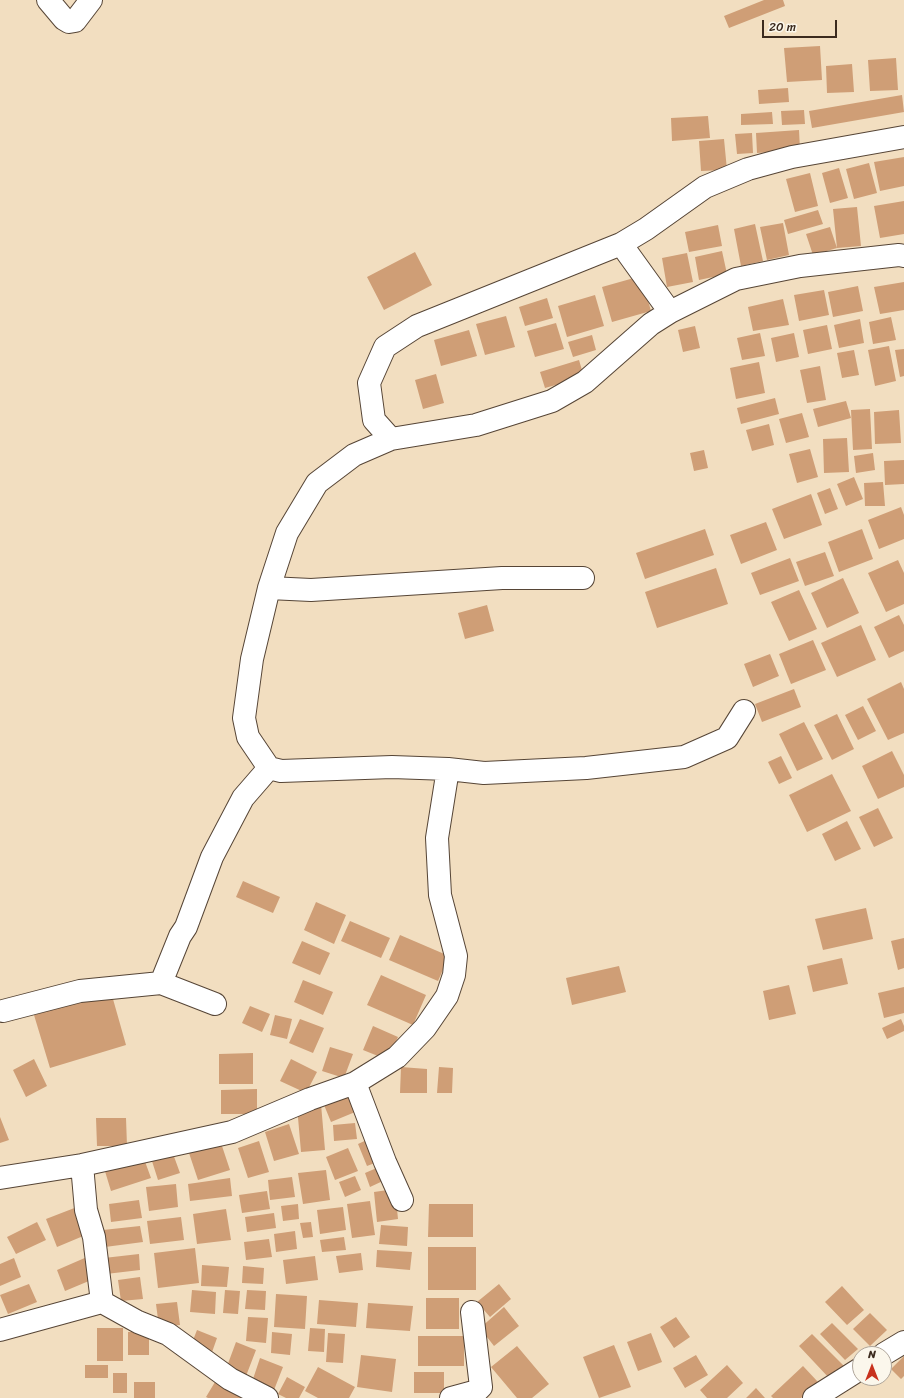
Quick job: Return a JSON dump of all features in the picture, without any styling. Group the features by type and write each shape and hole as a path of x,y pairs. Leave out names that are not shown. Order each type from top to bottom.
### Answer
{"street":[{"path":"48,0 64,19 69,22 75,21 91,0"},
{"path":"391,439 374,420 369,383 385,347 417,326 621,244 646,229 705,187 748,169 792,157 904,137"},
{"path":"621,244 670,312"},
{"path":"744,710 727,738 684,757 586,768 484,773 448,769 392,767 281,771 269,768 248,737 244,718 252,659 269,588 287,533 317,483 354,455 391,439 476,425 552,401 586,382 651,324 670,312 736,279 800,266 899,255 904,256"},
{"path":"269,588 311,590 502,578 583,578"},
{"path":"161,983 180,936 186,928 212,857 242,798 269,768"},
{"path":"0,1178 82,1165 232,1132 310,1099 355,1083 397,1057 425,1028 447,996 454,975 456,956 440,895 437,838 448,769"},
{"path":"3,1011 80,991 161,983 215,1004"},
{"path":"355,1083 385,1162 402,1200"},
{"path":"82,1165 86,1210 94,1237 102,1302"},
{"path":"0,1330 102,1302 138,1322 168,1334 230,1379 267,1398"},
{"path":"451,1398 473,1392 478,1390 481,1386 472,1312"},
{"path":"892,1349 904,1342"},
{"path":"814,1398 852,1374"}],"building":[{"path":"764,0 783,0 785,6 729,28 724,16"},
{"path":"820,46 822,80 787,82 784,48"},
{"path":"896,58 898,90 870,91 868,60"},
{"path":"852,64 854,92 827,93 826,66"},
{"path":"788,88 789,102 759,104 758,90"},
{"path":"902,95 904,112 812,128 809,111"},
{"path":"804,110 805,124 782,125 781,111"},
{"path":"772,112 773,124 741,125 741,114"},
{"path":"708,116 710,138 672,141 671,118"},
{"path":"799,130 800,150 757,153 756,133"},
{"path":"752,133 753,153 737,154 735,134"},
{"path":"724,139 727,170 701,171 699,141"},
{"path":"904,157 904,186 880,191 874,162"},
{"path":"869,163 877,193 854,199 846,169"},
{"path":"839,168 848,198 830,203 822,173"},
{"path":"810,173 818,206 795,212 786,179"},
{"path":"904,201 904,234 880,238 874,206"},
{"path":"857,207 861,246 837,248 833,209"},
{"path":"818,210 823,224 788,234 784,220"},
{"path":"783,223 789,255 767,260 760,227"},
{"path":"755,224 763,261 741,266 734,229"},
{"path":"718,225 722,246 689,252 685,232"},
{"path":"830,227 837,248 813,255 806,234"},
{"path":"722,251 727,274 699,280 695,257"},
{"path":"415,252 432,285 384,310 367,277"},
{"path":"687,253 693,282 667,287 662,258"},
{"path":"641,276 651,311 612,322 602,287"},
{"path":"904,282 904,310 880,314 874,287"},
{"path":"858,286 863,311 833,317 828,292"},
{"path":"824,290 829,315 799,321 794,295"},
{"path":"595,295 604,326 567,337 558,306"},
{"path":"547,298 553,318 525,326 519,307"},
{"path":"783,299 789,325 753,331 748,307"},
{"path":"506,316 515,347 485,355 476,324"},
{"path":"891,317 896,340 873,344 869,322"},
{"path":"860,319 864,343 839,348 834,325"},
{"path":"556,323 564,349 535,357 527,331"},
{"path":"827,325 832,349 808,354 803,330"},
{"path":"695,326 700,348 683,352 678,330"},
{"path":"469,330 477,356 441,366 434,340"},
{"path":"760,333 765,356 742,360 737,338"},
{"path":"794,333 799,357 776,362 771,338"},
{"path":"592,335 596,350 573,357 568,342"},
{"path":"889,346 896,381 875,386 868,350"},
{"path":"904,349 904,376 900,377 895,350"},
{"path":"854,350 859,375 842,378 837,353"},
{"path":"579,360 584,377 545,388 540,372"},
{"path":"759,362 765,393 736,399 730,368"},
{"path":"820,366 826,400 807,403 800,370"},
{"path":"436,374 444,403 423,409 415,380"},
{"path":"775,398 779,414 741,424 737,408"},
{"path":"846,401 851,418 818,427 813,409"},
{"path":"870,409 872,449 853,450 851,410"},
{"path":"899,410 901,443 875,444 874,412"},
{"path":"802,413 809,437 786,443 779,419"},
{"path":"769,424 774,445 752,451 746,430"},
{"path":"847,438 849,472 824,473 823,439"},
{"path":"810,449 818,477 797,483 789,454"},
{"path":"704,450 708,468 694,471 690,453"},
{"path":"873,453 875,470 856,473 854,456"},
{"path":"904,460 904,484 885,485 884,461"},
{"path":"854,477 863,499 846,506 837,484"},
{"path":"883,482 885,506 865,506 864,483"},
{"path":"830,488 838,509 825,514 817,493"},
{"path":"811,494 822,525 784,539 772,509"},
{"path":"901,507 904,515 904,539 879,549 868,520"},
{"path":"766,522 777,550 741,564 730,535"},
{"path":"705,529 714,555 645,579 636,553"},
{"path":"862,529 873,559 839,572 828,542"},
{"path":"825,552 834,576 805,586 796,562"},
{"path":"790,558 799,581 760,595 751,573"},
{"path":"898,560 904,573 904,604 886,612 868,573"},
{"path":"716,568 728,604 657,628 645,592"},
{"path":"843,578 859,613 827,628 811,593"},
{"path":"799,590 817,629 789,641 771,602"},
{"path":"487,605 494,631 465,639 458,613"},
{"path":"899,615 904,625 904,651 889,658 874,627"},
{"path":"861,625 876,660 837,677 821,643"},
{"path":"813,640 826,670 791,684 779,654"},
{"path":"770,654 779,676 753,687 744,664"},
{"path":"901,682 904,689 904,733 888,740 867,699"},
{"path":"794,689 801,707 762,722 755,704"},
{"path":"863,706 876,731 858,740 845,715"},
{"path":"837,714 854,749 832,760 814,725"},
{"path":"804,722 823,759 797,771 779,734"},
{"path":"892,751 904,775 904,787 878,799 862,766"},
{"path":"781,756 792,778 779,784 768,762"},
{"path":"832,774 851,811 807,832 789,795"},
{"path":"878,808 893,838 874,847 859,817"},
{"path":"847,821 861,849 835,861 822,834"},
{"path":"243,881 280,897 273,913 236,897"},
{"path":"316,902 346,915 334,944 304,930"},
{"path":"866,908 873,939 823,950 815,919"},
{"path":"350,921 390,938 381,958 341,941"},
{"path":"400,935 449,956 438,981 389,960"},
{"path":"904,938 904,968 898,970 891,941"},
{"path":"302,941 330,953 320,975 292,963"},
{"path":"842,958 848,984 813,992 807,966"},
{"path":"619,966 626,992 572,1005 566,978"},
{"path":"381,975 426,995 413,1025 367,1005"},
{"path":"303,980 333,992 323,1015 294,1002"},
{"path":"789,985 796,1014 769,1020 763,991"},
{"path":"904,987 904,1013 884,1018 878,993"},
{"path":"111,992 126,1045 50,1068 34,1015"},
{"path":"250,1006 270,1014 262,1032 242,1023"},
{"path":"275,1015 292,1019 287,1039 270,1035"},
{"path":"300,1019 324,1028 313,1053 289,1043"},
{"path":"901,1019 904,1026 904,1031 887,1039 882,1028"},
{"path":"373,1026 398,1037 388,1060 363,1050"},
{"path":"330,1047 353,1054 344,1078 322,1071"},
{"path":"253,1053 253,1084 219,1084 219,1054"},
{"path":"34,1059 47,1086 26,1097 13,1070"},
{"path":"291,1059 317,1072 306,1093 280,1081"},
{"path":"401,1067 427,1069 427,1093 400,1093"},
{"path":"439,1067 453,1068 452,1093 437,1093"},
{"path":"351,1088 360,1110 331,1122 322,1100"},
{"path":"257,1089 257,1114 221,1114 221,1090"},
{"path":"321,1104 325,1150 301,1152 297,1106"},
{"path":"0,1117 9,1140 0,1143"},
{"path":"96,1118 126,1118 127,1146 97,1146"},
{"path":"355,1123 357,1139 334,1141 333,1125"},
{"path":"289,1124 299,1154 274,1161 265,1132"},
{"path":"371,1138 380,1161 367,1166 358,1144"},
{"path":"259,1141 269,1172 248,1178 238,1148"},
{"path":"221,1143 230,1170 198,1180 189,1153"},
{"path":"348,1148 358,1171 335,1180 326,1157"},
{"path":"172,1151 180,1173 158,1180 151,1158"},
{"path":"143,1156 151,1178 111,1191 104,1168"},
{"path":"379,1167 385,1180 370,1187 365,1173"},
{"path":"326,1170 330,1200 303,1204 298,1173"},
{"path":"355,1176 361,1190 345,1197 339,1182"},
{"path":"292,1177 295,1197 270,1200 268,1180"},
{"path":"230,1178 232,1196 190,1201 188,1184"},
{"path":"176,1184 178,1207 149,1211 146,1187"},
{"path":"395,1189 398,1219 377,1222 374,1192"},
{"path":"267,1191 270,1209 242,1213 239,1195"},
{"path":"139,1200 142,1218 111,1222 109,1204"},
{"path":"370,1201 375,1235 352,1238 347,1204"},
{"path":"298,1204 299,1219 283,1221 281,1206"},
{"path":"429,1204 473,1204 473,1237 428,1237"},
{"path":"77,1207 88,1234 57,1247 46,1219"},
{"path":"343,1207 346,1230 320,1234 317,1210"},
{"path":"226,1209 231,1240 197,1244 193,1214"},
{"path":"274,1213 276,1228 247,1232 245,1217"},
{"path":"181,1217 184,1240 150,1244 147,1221"},
{"path":"37,1222 46,1240 16,1254 7,1237"},
{"path":"311,1222 313,1237 303,1238 300,1223"},
{"path":"381,1225 408,1227 407,1246 379,1244"},
{"path":"140,1226 143,1242 105,1247 103,1230"},
{"path":"295,1231 297,1249 276,1252 274,1234"},
{"path":"344,1237 346,1250 322,1252 320,1240"},
{"path":"269,1239 272,1257 246,1260 244,1242"},
{"path":"428,1247 476,1247 476,1290 428,1290"},
{"path":"195,1248 199,1283 158,1288 154,1253"},
{"path":"377,1250 412,1252 410,1270 376,1267"},
{"path":"361,1253 363,1270 339,1273 336,1256"},
{"path":"139,1254 140,1270 106,1274 104,1258"},
{"path":"315,1256 318,1280 286,1284 283,1260"},
{"path":"87,1257 96,1278 65,1291 57,1270"},
{"path":"14,1258 21,1277 0,1286 0,1264"},
{"path":"202,1265 229,1267 227,1287 201,1286"},
{"path":"243,1266 264,1268 263,1284 242,1283"},
{"path":"140,1277 143,1299 121,1301 118,1280"},
{"path":"29,1284 37,1302 8,1314 0,1295"},
{"path":"499,1284 511,1299 490,1317 477,1302"},
{"path":"842,1286 864,1310 847,1325 825,1302"},
{"path":"192,1290 216,1292 215,1314 190,1312"},
{"path":"225,1290 240,1291 238,1314 223,1313"},
{"path":"247,1290 266,1291 265,1310 245,1309"},
{"path":"276,1294 307,1296 305,1329 274,1327"},
{"path":"426,1298 459,1298 459,1329 426,1329"},
{"path":"319,1300 358,1303 356,1327 317,1324"},
{"path":"177,1302 180,1325 159,1327 156,1304"},
{"path":"368,1303 413,1306 410,1331 366,1328"},
{"path":"504,1307 519,1326 494,1346 480,1328"},
{"path":"870,1313 887,1330 870,1346 853,1329"},
{"path":"248,1317 268,1318 266,1343 246,1341"},
{"path":"676,1317 690,1337 674,1348 660,1327"},
{"path":"832,1323 855,1346 852,1346 852,1354 845,1360 820,1334"},
{"path":"97,1328 123,1328 123,1361 97,1361"},
{"path":"310,1328 325,1329 324,1352 308,1351"},
{"path":"197,1330 217,1338 211,1355 190,1348"},
{"path":"128,1332 149,1332 149,1355 128,1355"},
{"path":"272,1332 292,1334 290,1355 271,1353"},
{"path":"328,1333 345,1334 343,1363 326,1362"},
{"path":"651,1333 662,1362 638,1371 627,1342"},
{"path":"812,1334 844,1366 830,1379 799,1346"},
{"path":"418,1336 464,1336 464,1366 418,1366"},
{"path":"236,1342 256,1350 246,1376 226,1369"},
{"path":"614,1345 631,1387 599,1398 583,1357"},
{"path":"517,1346 549,1384 532,1398 517,1398 491,1367"},
{"path":"361,1355 396,1359 392,1392 357,1387"},
{"path":"696,1355 708,1375 685,1388 673,1368"},
{"path":"904,1356 904,1376 901,1379 892,1370 892,1368"},
{"path":"260,1358 283,1367 274,1390 252,1382"},
{"path":"85,1365 108,1365 108,1378 85,1378"},
{"path":"727,1365 743,1383 727,1398 707,1398 700,1390"},
{"path":"803,1366 818,1382 801,1398 773,1398 771,1396"},
{"path":"318,1367 355,1387 349,1398 318,1398 305,1391"},
{"path":"414,1372 444,1372 444,1393 414,1393"},
{"path":"113,1373 127,1373 127,1393 113,1393"},
{"path":"218,1377 245,1392 241,1398 206,1397"},
{"path":"287,1377 305,1387 299,1398 286,1398 278,1394"},
{"path":"134,1382 155,1382 155,1398 134,1398"},
{"path":"756,1388 765,1398 746,1398"}]}
